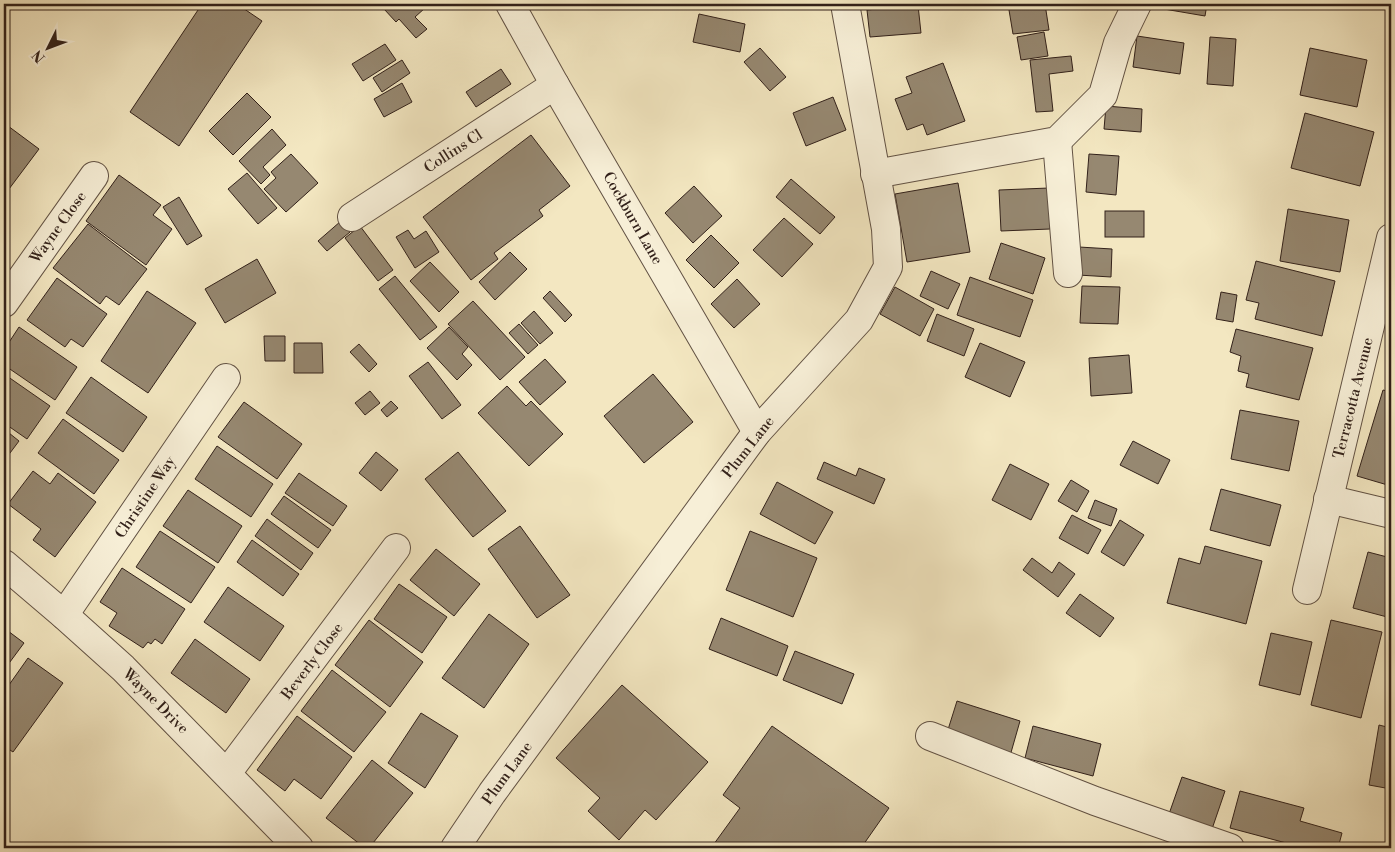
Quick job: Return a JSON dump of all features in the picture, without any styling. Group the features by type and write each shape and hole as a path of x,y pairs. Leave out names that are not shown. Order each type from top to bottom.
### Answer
{"street":[{"name":"Cockburn Lane","path":"510,4 555,85 757,432"},
{"name":"Plum Lane","path":"455,848 492,793 757,432 859,320 888,267 886,228 845,4"},
{"path":"875,174 1057,141 1103,95 1118,43 1137,4"},
{"name":"Collins Cl","path":"352,217 555,85"},
{"path":"1057,141 1068,273"},
{"name":"Wayne Close","path":"4,303 94,176"},
{"name":"Terracotta Avenue","path":"1307,590 1391,238"},
{"name":"Christine Way","path":"64,615 226,378"},
{"path":"1328,499 1391,514"},
{"name":"Beverly Close","path":"227,773 396,548"},
{"name":"Wayne Drive","path":"4,564 123,668 299,848"},
{"path":"930,736 1095,801 1230,848"}],"building":[{"path":"202,4 237,4 262,21 179,146 130,112"},
{"path":"389,4 421,4 425,8 415,17 427,29 416,38 399,19 396,22 384,9"},
{"path":"1008,4 1045,4 1049,30 1013,34"},
{"path":"1165,4 1207,4 1205,16 1164,9"},
{"path":"918,5 921,33 870,37 867,10"},
{"path":"699,14 745,24 740,52 693,42"},
{"path":"1044,32 1048,56 1021,60 1017,37"},
{"path":"1137,36 1184,43 1180,74 1133,67"},
{"path":"1210,37 1236,39 1233,86 1207,84"},
{"path":"385,44 396,60 363,81 352,64"},
{"path":"760,48 786,77 770,91 744,62"},
{"path":"1310,48 1367,60 1357,107 1300,95"},
{"path":"1071,56 1073,71 1049,74 1053,111 1036,112 1030,60"},
{"path":"402,60 410,73 382,92 373,78"},
{"path":"943,63 965,121 927,135 923,124 907,130 895,99 912,93 906,77"},
{"path":"501,69 511,84 476,107 466,92"},
{"path":"402,83 412,102 384,117 374,99"},
{"path":"247,93 271,117 233,155 209,131"},
{"path":"833,97 846,130 806,146 793,113"},
{"path":"1106,106 1142,109 1141,132 1104,129"},
{"path":"1305,113 1374,132 1360,186 1291,168"},
{"path":"4,123 39,149 6,193 4,191"},
{"path":"272,129 286,145 263,167 270,175 261,184 239,161"},
{"path":"531,135 570,186 539,210 543,216 494,253 498,259 471,280 423,217"},
{"path":"291,154 318,183 286,212 264,189 276,178 271,172"},
{"path":"1089,154 1119,156 1116,195 1086,192"},
{"path":"247,173 277,208 258,224 228,189"},
{"path":"119,175 161,205 153,215 172,229 146,265 86,221"},
{"path":"791,179 835,217 820,234 776,197"},
{"path":"958,183 970,252 907,262 895,194"},
{"path":"694,186 722,216 693,243 665,213"},
{"path":"1049,188 1050,229 1001,231 999,190"},
{"path":"179,197 202,236 187,245 163,207"},
{"path":"1288,209 1349,220 1340,272 1280,261"},
{"path":"1105,211 1144,211 1144,237 1105,237"},
{"path":"784,218 813,244 782,277 753,250"},
{"path":"341,221 350,232 327,251 318,241"},
{"path":"88,224 147,269 119,305 106,296 100,304 53,268"},
{"path":"360,226 393,270 378,281 345,238"},
{"path":"408,230 414,239 426,231 439,252 415,268 396,237"},
{"path":"711,235 739,263 714,288 686,260"},
{"path":"1001,243 1045,258 1033,294 989,279"},
{"path":"1079,247 1112,249 1111,277 1078,275"},
{"path":"510,252 527,269 495,300 479,282"},
{"path":"257,259 276,293 225,323 205,289"},
{"path":"1256,261 1335,281 1322,336 1255,319 1259,303 1246,300"},
{"path":"430,262 459,292 439,312 410,281"},
{"path":"931,271 960,284 948,309 920,296"},
{"path":"395,276 437,327 420,340 379,289"},
{"path":"970,277 1033,300 1020,337 957,315"},
{"path":"57,278 107,314 83,347 71,339 65,347 27,320"},
{"path":"737,279 760,304 734,328 711,304"},
{"path":"1082,286 1120,287 1118,324 1080,323"},
{"path":"895,287 934,309 920,336 880,314"},
{"path":"147,291 196,323 148,393 101,361"},
{"path":"550,291 572,315 565,322 543,298"},
{"path":"1221,292 1237,295 1233,322 1216,319"},
{"path":"473,301 525,357 500,380 448,324"},
{"path":"534,311 553,333 540,344 521,323"},
{"path":"937,314 974,329 964,356 927,341"},
{"path":"519,324 538,345 528,354 509,333"},
{"path":"19,327 77,367 55,400 4,365 4,350"},
{"path":"449,327 468,347 462,354 472,365 457,380 427,348"},
{"path":"1236,329 1313,348 1299,400 1246,387 1249,374 1238,371 1241,356 1230,352"},
{"path":"264,336 285,336 285,361 265,361"},
{"path":"294,343 322,343 323,373 294,373"},
{"path":"980,343 1025,362 1010,397 965,377"},
{"path":"359,344 377,364 369,372 350,352"},
{"path":"1129,355 1132,393 1091,396 1089,358"},
{"path":"545,359 566,382 540,405 519,382"},
{"path":"428,362 461,405 442,419 409,376"},
{"path":"4,374 50,406 27,439 4,423"},
{"path":"653,374 693,422 644,463 604,416"},
{"path":"91,377 147,417 123,452 66,413"},
{"path":"507,386 526,406 531,401 563,434 529,466 478,413"},
{"path":"1383,390 1391,392 1391,486 1357,476"},
{"path":"370,391 380,403 365,415 355,403"},
{"path":"391,401 398,408 387,417 381,410"},
{"path":"244,402 302,444 277,479 218,437"},
{"path":"1240,410 1299,421 1289,471 1231,459"},
{"path":"63,419 119,460 94,494 38,453"},
{"path":"4,429 19,441 4,461"},
{"path":"1133,441 1170,460 1158,484 1120,465"},
{"path":"217,446 273,484 251,517 195,479"},
{"path":"376,452 398,470 381,491 359,473"},
{"path":"458,452 506,511 473,537 425,479"},
{"path":"824,462 856,476 859,468 885,479 874,504 817,479"},
{"path":"1010,464 1049,484 1031,520 992,500"},
{"path":"33,471 50,484 58,473 96,502 55,557 33,540 41,529 8,504"},
{"path":"299,473 347,506 333,526 285,493"},
{"path":"1071,480 1089,491 1077,512 1058,501"},
{"path":"777,482 833,512 815,544 760,514"},
{"path":"1221,489 1281,505 1270,546 1210,530"},
{"path":"188,490 242,526 218,563 163,526"},
{"path":"284,496 331,530 318,548 271,514"},
{"path":"1095,500 1117,509 1111,526 1088,518"},
{"path":"1072,515 1101,530 1088,554 1059,538"},
{"path":"267,519 313,553 301,570 255,536"},
{"path":"1120,520 1144,535 1124,566 1101,552"},
{"path":"520,526 570,595 537,618 488,549"},
{"path":"160,531 215,567 191,603 136,567"},
{"path":"750,531 817,558 793,617 726,590"},
{"path":"252,540 299,574 283,596 237,562"},
{"path":"1205,546 1262,561 1246,624 1167,603 1179,558 1200,564"},
{"path":"436,549 480,584 454,616 410,580"},
{"path":"1368,552 1391,558 1391,618 1353,608"},
{"path":"1032,558 1052,573 1059,562 1075,574 1058,597 1023,570"},
{"path":"122,568 185,609 162,644 155,639 151,644 148,642 143,648 109,626 117,613 100,602"},
{"path":"399,584 447,617 422,653 374,619"},
{"path":"228,587 284,626 260,661 204,622"},
{"path":"1080,594 1114,618 1100,637 1066,613"},
{"path":"489,614 529,644 484,708 442,678"},
{"path":"721,618 788,646 777,676 709,649"},
{"path":"369,620 423,662 390,707 335,665"},
{"path":"1331,620 1382,632 1361,718 1311,705"},
{"path":"4,628 24,643 4,670"},
{"path":"1271,633 1312,642 1300,695 1259,685"},
{"path":"195,639 250,679 226,713 171,673"},
{"path":"795,651 854,674 842,704 783,680"},
{"path":"28,658 63,683 13,752 4,746 4,692"},
{"path":"332,670 386,712 354,752 301,711"},
{"path":"622,685 708,762 656,820 645,810 619,840 588,811 600,798 556,758"},
{"path":"957,701 1020,721 1010,756 946,736"},
{"path":"421,713 458,736 425,788 388,763"},
{"path":"297,716 352,757 321,799 294,779 285,791 257,770"},
{"path":"1379,725 1391,728 1391,789 1369,785"},
{"path":"772,726 889,808 861,848 711,848 740,808 723,795"},
{"path":"1033,726 1101,744 1093,776 1025,758"},
{"path":"372,760 413,793 369,848 365,848 326,818"},
{"path":"1182,777 1225,791 1212,829 1169,814"},
{"path":"1240,791 1304,808 1300,821 1342,833 1338,848 1305,848 1230,828"}]}
